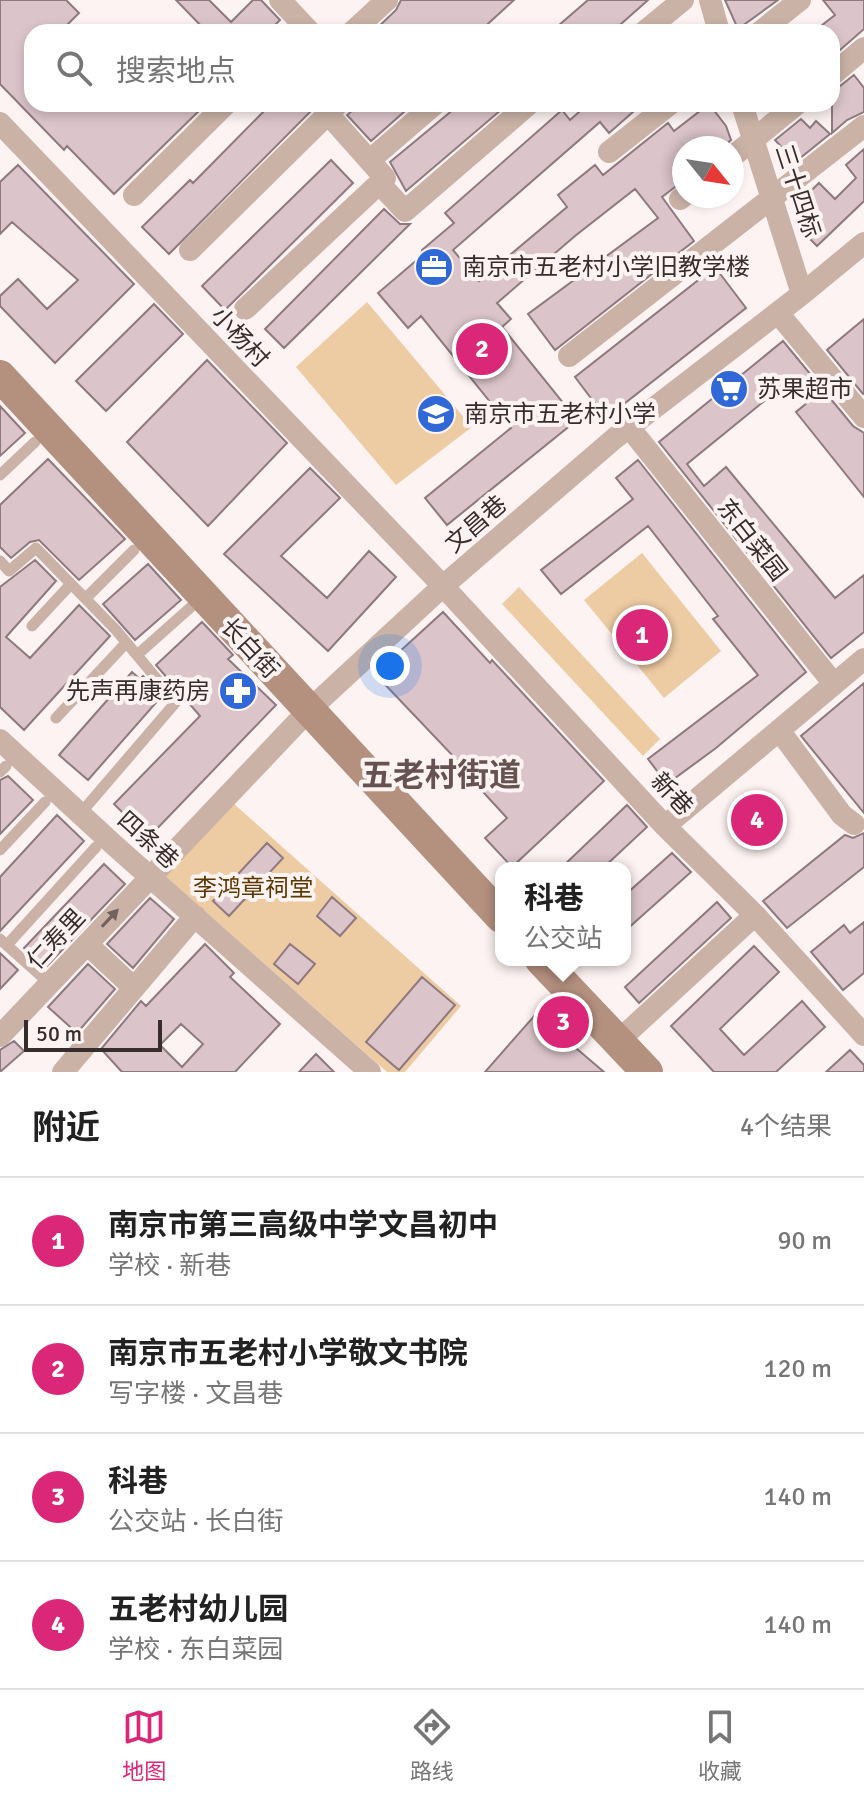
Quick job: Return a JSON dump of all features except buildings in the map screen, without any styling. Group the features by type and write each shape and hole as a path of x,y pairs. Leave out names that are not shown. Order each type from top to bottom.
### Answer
{"street":[{"path":"280,0 300,24"},
{"path":"361,24 387,0"},
{"path":"654,24 683,0"},
{"path":"710,0 717,24"},
{"path":"770,24 800,0"},
{"path":"840,68 864,48"},
{"path":"134,195 218,112"},
{"path":"190,250 330,112"},
{"path":"245,309 385,178 335,112"},
{"path":"370,160 426,112"},
{"path":"379,183 405,211 520,112"},
{"path":"609,152 660,112"},
{"name":"三十四标","path":"745,112 802,294"},
{"path":"744,148 787,112"},
{"name":"小杨村","path":"0,123 443,586"},
{"path":"569,356 864,126"},
{"name":"文昌巷","path":"149,876 308,711 443,586 629,427 861,252"},
{"path":"778,313 864,417"},
{"name":"长白街","path":"0,376 495,911"},
{"name":"东白菜园","path":"629,427 834,684"},
{"name":"新巷","path":"443,586 665,826 755,915 864,1035"},
{"path":"665,826 864,659"},
{"path":"779,730 842,815 854,824"},
{"name":"四条巷","path":"0,740 370,1072"},
{"name":"仁寿里","path":"0,1036 149,876"},
{"path":"617,1042 755,915"},
{"path":"63,1072 195,916"},
{"path":"87,944 134,988"},
{"path":"547,966 647,1072"}],"lane":[{"path":"0,475 35,442"},
{"path":"0,561 9,571 36,548 86,598 176,702 80,814"},
{"path":"86,598 134,550"},
{"path":"32,626 71,584"},
{"path":"137,655 191,607"},
{"path":"56,718 126,643"},
{"path":"0,850 45,802"},
{"path":"50,984 3,942 96,847"}],"green space":[{"path":"367,302 472,427 396,485 296,367"},
{"path":"642,553 721,651 664,698 584,600"},
{"path":"519,587 660,739 643,756 502,604"},
{"name":"李鸿章祠堂","path":"233,803 461,1006 405,1072 387,1072 164,875"}],"place":[{"name":"南京市五老村小学旧教学楼","path":"434,267"},
{"name":"南京市五老村小学敬文书院","path":"482,349"},
{"name":"苏果超市","path":"729,389"},
{"name":"南京市五老村小学","path":"436,414"},
{"name":"南京市第三高级中学文昌初中","path":"642,635"},
{"name":"先声再康药房","path":"238,691"},
{"name":"五老村幼儿园","path":"757,820"},
{"name":"科巷","path":"563,1022"}],"district":[{"name":"五老村街道","path":"441,775"}]}
